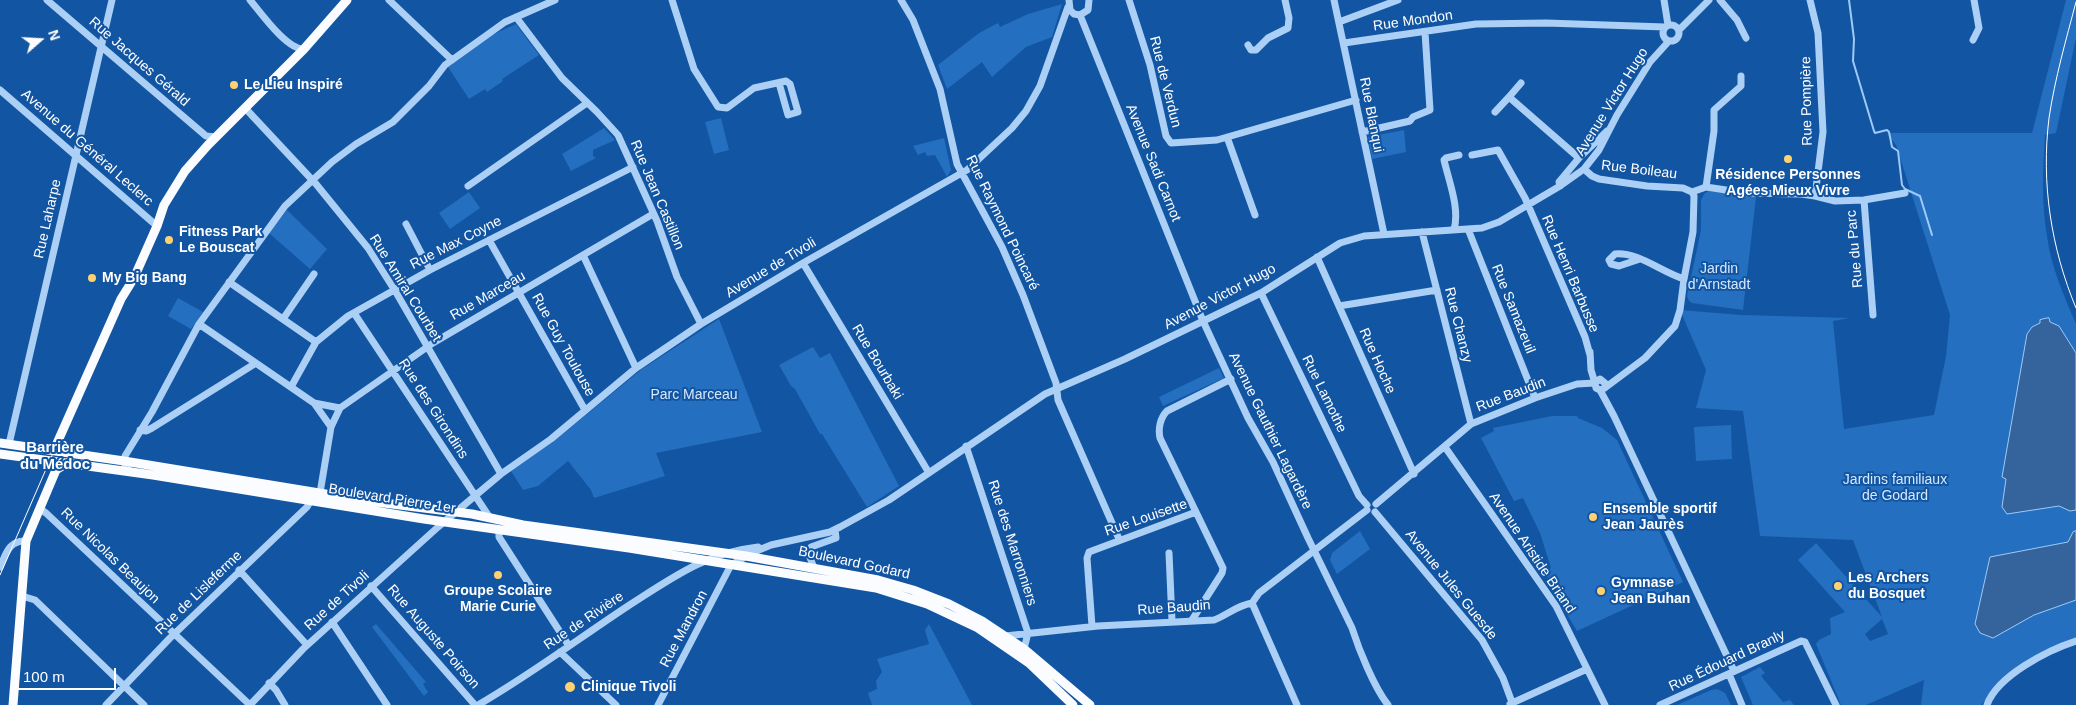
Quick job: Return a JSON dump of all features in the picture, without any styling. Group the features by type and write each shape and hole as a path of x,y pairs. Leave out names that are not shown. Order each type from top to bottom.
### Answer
{"main road":[{"path":"54,450 121,299 131,284 172,189 191,164 216,137 304,49 347,0"},
{"path":"4,444 54,450"},
{"path":"0,449 35,453 54,450"},
{"name":"Boulevard Pierre 1er","path":"54,450 368,501 456,512 552,529 727,553"},
{"name":"Boulevard Pierre 1er","path":"0,454 131,472 731,565"},
{"path":"13,705 26,541 56,470 75,460 108,459"},
{"path":"49,461 56,470"},
{"name":"Boulevard Godard","path":"727,553 878,580 913,590 968,614 1005,636 1024,649 1090,705"},
{"name":"Boulevard Godard","path":"731,565 876,588 946,611 978,628 1019,655 1073,705"}],"street":[{"name":"Rue Jacques Gérald","path":"47,0 206,136 216,137"},
{"name":"Rue Laharpe","path":"4,444 76,155 112,0"},
{"path":"250,0 287,41 296,48 304,49"},
{"path":"389,0 452,60"},
{"path":"131,472 124,461 125,456 199,324 285,206 311,180 356,144 393,122 429,86 445,65 487,34 516,17 556,0"},
{"path":"672,0 694,69 718,107 727,108 754,88 779,83"},
{"name":"Rue Raymond Poincaré","path":"901,0 913,20 940,89 957,164 999,241 1016,277 1056,383 1058,400 1119,539"},
{"path":"1062,23 1088,10 1090,0"},
{"name":"Rue de Verdun","path":"1129,0 1150,65 1168,140 1176,143 1217,140 1356,100"},
{"path":"1248,45 1251,50 1256,50 1268,38 1288,28 1285,0"},
{"name":"Rue Blanqui","path":"1334,0 1384,234"},
{"path":"1339,22 1398,0"},
{"path":"1664,0 1666,26 1663,35 1668,41 1676,40 1679,30 1708,0"},
{"path":"1720,0 1737,20 1746,38"},
{"name":"Rue Pompière","path":"1810,0 1818,34 1823,132 1815,196"},
{"path":"1973,40 1979,28 1974,0"},
{"name":"Avenue de Tivoli","path":"456,512 502,474 551,439 636,368 701,324 803,263 962,174 1008,133 1026,111 1040,86 1069,4"},
{"name":"Avenue Sadi Carnot","path":"1069,4 1077,14 1203,321"},
{"name":"Rue Jean Castillon","path":"516,17 562,78 618,135 653,214 677,277 701,324"},
{"name":"Rue Mondon","path":"1344,43 1476,24 1526,23 1666,26"},
{"path":"1666,26 1673,24 1679,30"},
{"path":"1362,132 1410,121 1413,117 1430,110 1425,32"},
{"name":"Avenue Victor Hugo","path":"704,560 727,553 836,530 889,500 1045,394 1125,359 1260,293 1340,243 1354,238 1384,234 1468,229 1494,224 1560,186 1584,169 1599,150 1650,62 1668,41"},
{"path":"1706,187 1714,132 1714,110 1741,86 1741,76"},
{"path":"1495,112 1521,83"},
{"name":"Avenue du Général Leclerc","path":"0,90 157,226"},
{"path":"1509,97 1579,158"},
{"path":"468,186 587,103"},
{"name":"Rue Amiral Courbet","path":"246,109 311,180 368,248 502,474"},
{"path":"1560,186 1559,182 1579,158 1599,137 1610,130"},
{"path":"1227,137 1255,215"},
{"name":"Rue Henri Barbusse","path":"1472,155 1498,150 1527,205 1590,352 1601,385"},
{"path":"1454,230 1456,223 1452,189 1444,160 1459,155"},
{"name":"Rue Max Coyne","path":"291,387 316,342 331,328 354,313 430,270 633,167"},
{"name":"Rue Boileau","path":"1584,169 1599,179 1647,186 1683,188 1692,192"},
{"path":"1742,705 1731,673 1601,385 1620,377 1645,358 1675,326 1680,310 1693,232 1694,196 1692,192 1706,187 1746,193 1815,196"},
{"path":"1864,200 1905,193"},
{"name":"Rue du Parc","path":"1815,196 1835,201 1864,200 1873,315"},
{"name":"Rue Marceau","path":"340,408 428,347 653,214"},
{"path":"406,224 430,270"},
{"name":"Rue Samazeuil","path":"1468,229 1535,398"},
{"name":"Rue Chanzy","path":"1422,232 1471,424"},
{"name":"Rue Guy Toulouse","path":"489,240 585,410"},
{"path":"583,255 636,368"},
{"name":"Rue Hoche","path":"1316,257 1414,474"},
{"path":"1640,259 1670,275 1684,279"},
{"name":"Rue Bourbaki","path":"803,263 929,473"},
{"path":"283,319 314,274"},
{"path":"229,282 316,342"},
{"path":"1339,306 1437,290"},
{"name":"Rue Lamothe","path":"1260,293 1359,496 1367,508"},
{"name":"Rue des Girondins","path":"354,313 490,518"},
{"name":"Avenue Gauthier Lagardère","path":"1203,321 1352,628 1373,678 1388,705"},
{"path":"199,324 314,403 331,427"},
{"name":"Rue Henri Barbusse","path":"1590,352 1591,370 1601,385"},
{"path":"140,430 146,431 152,428 256,363"},
{"path":"1577,384 1591,370"},
{"path":"1196,512 1160,438 1159,429 1163,415 1167,412 1231,379"},
{"name":"Rue Baudin","path":"1376,504 1414,474 1471,424 1535,398 1577,384 1601,385"},
{"name":"Rue Baudin","path":"1565,388 1601,385"},
{"path":"314,403 340,408 331,427 320,493"},
{"name":"Rue des Marronniers","path":"966,446 1028,633"},
{"name":"Avenue Aristide Briand","path":"1445,447 1556,606 1605,705"},
{"name":"Rue de Lisleferme","path":"106,705 173,634 307,507 311,500"},
{"path":"1371,502 1376,504 1378,508 1375,512 1370,512 1367,508 1371,502"},
{"name":"Rue Baudin","path":"1005,636 1092,626 1172,620 1214,620 1225,616 1240,606 1252,603 1259,592 1314,552 1367,508"},
{"name":"Rue Nicolas Beaujon","path":"40,509 46,512 250,705"},
{"path":"456,512 460,524"},
{"name":"Rue de Tivoli","path":"250,705 268,683 307,645 456,512"},
{"name":"Rue Louisette","path":"1092,626 1087,558 1089,552 1119,539 1196,512 1223,568 1222,573 1192,620"},
{"name":"Avenue Jules Guesde","path":"1375,512 1482,640 1503,678 1512,704"},
{"path":"499,530 499,537 568,646"},
{"path":"814,568 809,551 815,544 836,538 836,530"},
{"path":"0,567 11,545 19,541 26,541"},
{"name":"Avenue Victor Hugo","path":"731,565 771,545"},
{"path":"727,553 731,565"},
{"path":"1169,553 1172,620"},
{"path":"678,556 685,564 682,572"},
{"name":"Rue de Rivière","path":"477,705 509,688 568,646 682,572 704,560"},
{"name":"Rue Mandron","path":"658,705 731,565"},
{"path":"239,570 307,645"},
{"name":"Rue Auguste Poirson","path":"371,586 477,705"},
{"path":"22,596 35,600 144,705"},
{"path":"1252,603 1297,705"},
{"path":"332,622 387,705"},
{"path":"1024,649 1028,633"},
{"name":"Rue Édouard Branly","path":"1660,705 1801,641 1805,642 1836,705"},
{"path":"1987,705 1990,698 2008,678 2050,650 2076,641"},
{"path":"560,652 616,705"},
{"path":"1512,704 1587,669"},
{"path":"268,683 276,690 285,705"}],"green space":[{"name":"Jardins familiaux de Godard","path":"2066,0 2076,0 2076,38 2056,133 2045,135 2043,185 2045,223 2049,248 2058,281 2076,324 2076,639 2006,677 1981,705 1921,705 1924,680 1866,705 1841,705 1816,644 1819,640 1831,634 1830,618 1845,612 1798,560 1816,543 1882,617 1853,540 1760,536 1743,411 1696,408 1706,370 1680,310 1741,315 1850,318 1833,321 1844,429 1934,415 1946,356 1950,315 1896,145 1887,133 2032,133","holes":["1882,619 1888,634 1870,641 1865,634"]},
{"path":"1062,4 1052,37 1026,47 992,77 982,62 947,89 938,65 979,33 998,23 1000,27 1028,14"},
{"path":"516,24 539,55 502,79 503,81 487,92 485,89 469,99 448,67 485,38"},
{"path":"721,118 729,150 714,154 705,122"},
{"path":"604,128 615,140 593,150 593,156 596,158 571,171 562,154"},
{"path":"1404,130 1406,152 1372,159 1368,137"},
{"path":"944,138 951,170 947,177 935,155 927,156 925,152 918,155 913,146"},
{"name":"Jardin d'Arnstadt","path":"1708,191 1756,197 1743,310 1692,303 1687,296 1701,230 1701,200"},
{"path":"469,192 480,208 450,229 439,213"},
{"path":"287,210 327,249 310,269 269,233"},
{"path":"178,298 203,312 191,329 168,316"},
{"name":"Parc Marceau","path":"719,319 762,432 656,453 665,476 594,498 591,490 568,461 538,486 523,490 511,471 553,442 642,369"},
{"path":"813,347 820,358 830,353 899,486 867,507 779,365"},
{"path":"1219,368 1224,378 1163,406 1159,397"},
{"name":"Ensemble sportif Jean Jaurès","path":"1552,416 1577,416 1602,428 1617,440 1683,582 1577,631 1550,586 1552,585 1545,572 1551,568 1540,533 1523,498 1514,501 1481,438 1494,431 1493,428"},
{"path":"1731,425 1732,459 1696,461 1694,427"},
{"path":"1360,531 1370,549 1337,574 1330,560 1332,553"},
{"path":"376,624 426,682 423,684 428,692 424,696 372,627"},
{"path":"929,624 972,705 872,705 868,693 877,689 876,681 882,672 877,659 929,644 925,630"},
{"path":"1760,667 1765,673 1761,676 1783,702 1790,700 1794,705 1753,705 1741,677"},
{"path":"1717,689 1725,693 1731,705 1677,705 1711,690"}],"shaded area":[{"path":"2049,318 2050,322 2059,326 2076,353 2076,510 2070,511 2059,506 2007,514 2002,507 2006,479 2002,477 2027,334 2032,327 2040,323 2040,320"},
{"path":"2076,531 2076,600 2034,615 1993,638 1980,633 1975,624 1990,557 2068,542 2073,532"}],"waterway":[{"path":"1849,0 1854,39 1853,61 1874,131 1875,133 1887,130 1889,132 1892,147 1898,151 1902,185 1905,189 1920,196 1932,235"}],"tram line":[{"path":"0,575 100,345 169,195 198,156 296,57 347,0"},
{"path":"2076,2 2051,103 2046,167 2047,191 2054,239 2067,285 2076,308"}],"place":[{"name":"Le Lieu Inspiré","path":"234,85"},
{"name":"Résidence Personnes Agées Mieux Vivre","path":"1788,159"},
{"name":"Fitness Park Le Bouscat","path":"169,240"},
{"name":"My Big Bang","path":"92,278"},
{"name":"Ensemble sportif Jean Jaurès","path":"1593,517"},
{"name":"Groupe Scolaire Marie Curie","path":"498,575"},
{"name":"Les Archers du Bosquet","path":"1838,586"},
{"name":"Gymnase Jean Buhan","path":"1601,591"},
{"name":"Clinique Tivoli","path":"570,687"}],"district":[{"name":"Barrière du Médoc","path":"55,456"}]}
